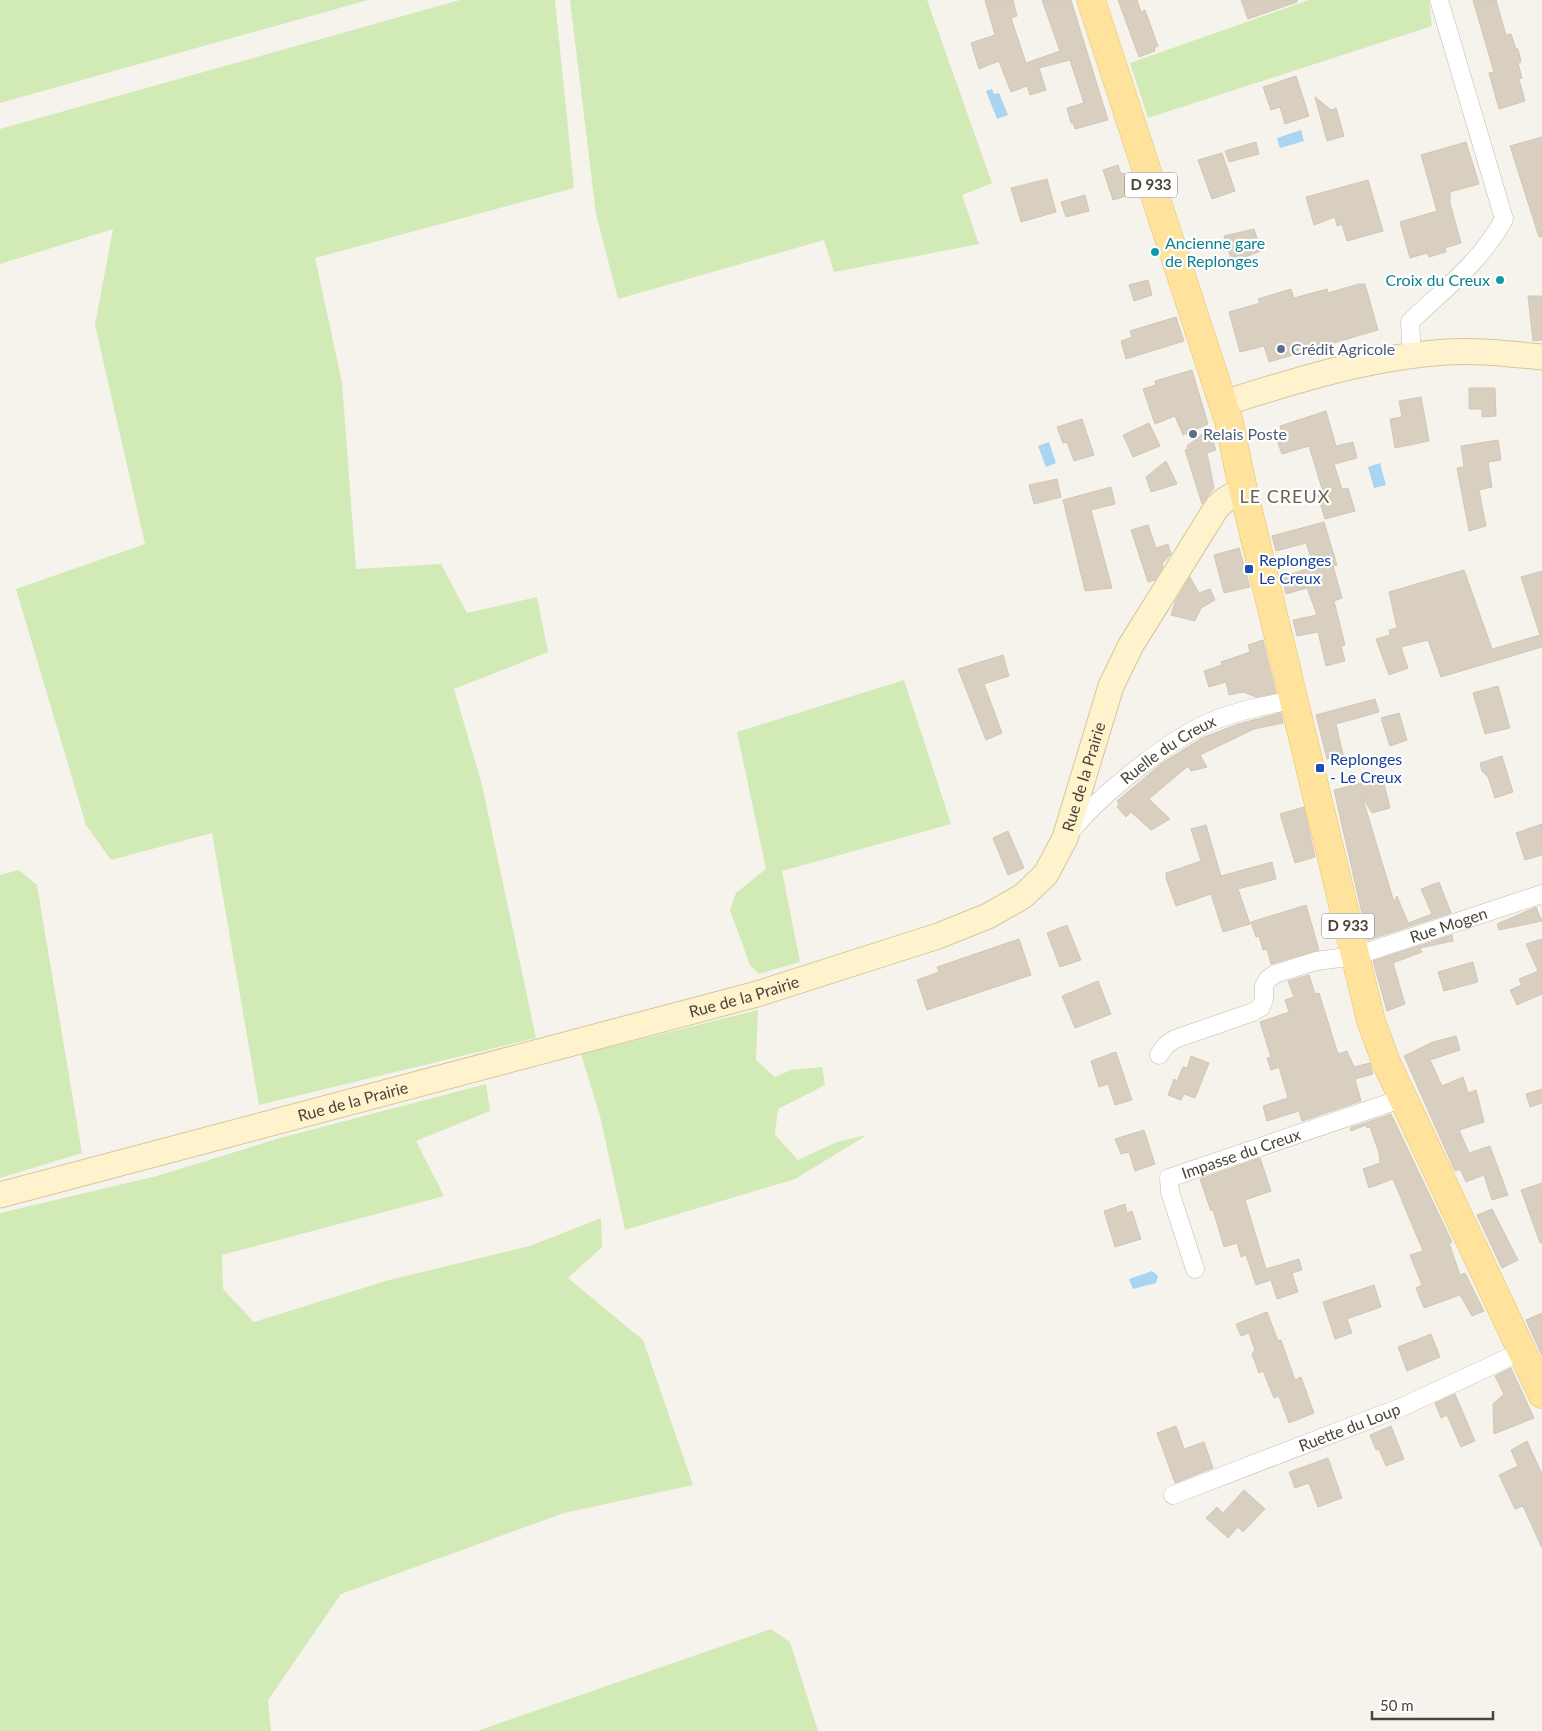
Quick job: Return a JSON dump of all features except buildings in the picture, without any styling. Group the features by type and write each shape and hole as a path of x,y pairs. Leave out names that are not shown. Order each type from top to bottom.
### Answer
{"main road":[{"name":"D 933","path":"1091,0 1177,266 1224,403 1371,1021 1386,1062 1542,1394"}],"street":[{"path":"1412,356 1410,322 1470,267 1492,242 1504,219 1439,0"},
{"path":"1224,403 1310,375 1412,356 1470,352 1542,357"},
{"name":"Rue de la Prairie","path":"0,1195 758,994 938,936 988,916 1023,896 1046,874 1065,838 1111,686 1131,645 1217,508 1225,500 1243,489"},
{"name":"Ruelle du Creux","path":"1065,838 1081,818 1108,793 1191,731 1230,714 1294,700"},
{"path":"1085,774 1108,793"},
{"name":"Rue Mogen","path":"1159,1055 1166,1045 1175,1039 1253,1012 1260,1007 1264,999 1264,986 1268,979 1275,974 1316,961 1355,956 1542,894"},
{"name":"Impasse du Creux","path":"1196,1270 1170,1192 1169,1178 1404,1098"},
{"name":"Ruette du Loup","path":"1173,1495 1402,1407 1522,1351"}],"green space":[{"path":"0,0 368,0 0,103"},
{"path":"460,0 555,0 574,188 315,258 342,382 356,569 441,564 467,613 537,597 548,652 454,689 482,785 536,1038 259,1105 212,833 111,860 86,825 16,589 145,544 95,325 113,229 0,264 0,129"},
{"path":"570,0 927,0 992,183 962,195 979,244 834,272 824,240 618,299 596,214"},
{"path":"1309,0 1429,0 1432,26 1148,118 1130,63"},
{"path":"904,680 951,824 782,871 800,962 759,974 750,965 730,910 736,893 766,869 737,732"},
{"path":"19,870 37,885 82,1153 0,1178 0,875"},
{"path":"758,1010 756,1060 775,1077 791,1070 822,1067 825,1085 778,1109 775,1135 798,1160 837,1142 867,1135 795,1179 625,1230 600,1116 581,1054"},
{"path":"486,1084 490,1111 416,1141 444,1196 222,1255 223,1289 254,1322 389,1280 530,1246 601,1218 602,1247 568,1278 643,1340 693,1485 564,1513 341,1594 268,1700 271,1731 0,1731 0,1213 157,1176 280,1138"},
{"path":"771,1629 790,1642 818,1731 477,1731"}],"water":[{"path":"992,89 994,94 999,93 1008,115 997,119 986,91"},
{"path":"1301,130 1304,141 1280,148 1277,138"},
{"path":"1049,442 1056,463 1046,467 1038,446"},
{"path":"1380,463 1386,485 1374,488 1368,467"},
{"path":"1152,1271 1158,1276 1156,1283 1133,1289 1129,1279"}],"place":[{"name":"Ancienne gare de Replonges","path":"1155,252"},
{"name":"Croix du Creux","path":"1500,280"},
{"name":"Crédit Agricole","path":"1281,349"},
{"name":"Relais Poste","path":"1193,434"},
{"name":"Replonges Le Creux","path":"1249,569"},
{"name":"Replonges - Le Creux","path":"1320,768"}],"district":[{"name":"LE CREUX","path":"1285,497"}]}
